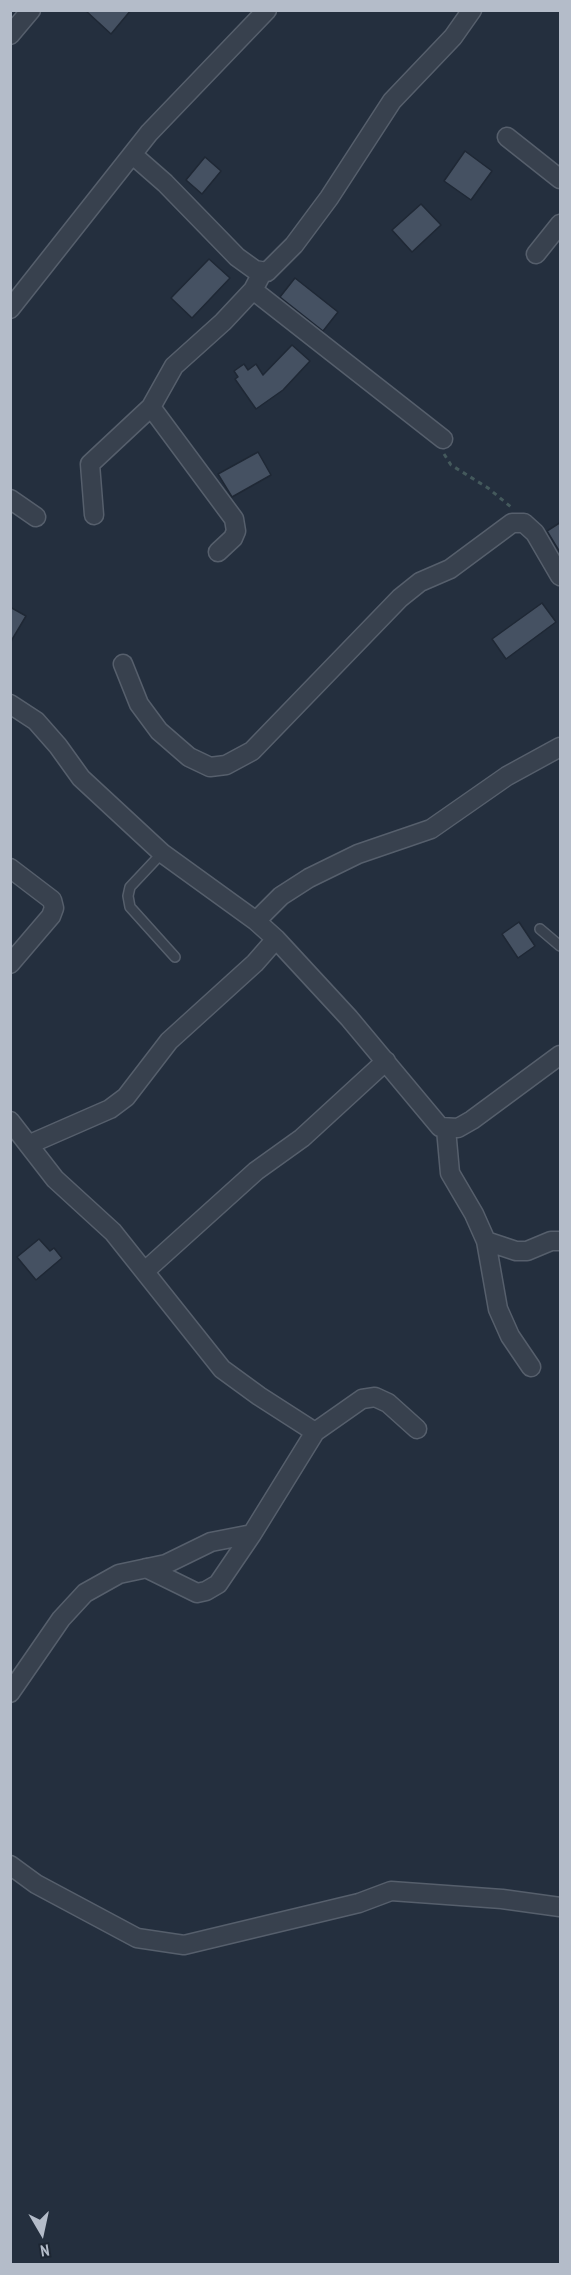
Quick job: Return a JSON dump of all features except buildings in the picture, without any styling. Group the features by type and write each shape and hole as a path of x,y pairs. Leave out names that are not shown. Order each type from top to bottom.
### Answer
{"street":[{"path":"10,35 31,10"},
{"path":"10,309 171,110 267,10"},
{"path":"94,515 90,464 151,407 174,366 223,322 253,290 262,273 273,268 294,245 329,198 392,101 453,37 472,10"},
{"path":"507,137 561,179"},
{"path":"133,155 165,183 237,256 262,273"},
{"path":"536,254 561,224"},
{"path":"253,290 443,439"},
{"path":"151,407 234,519 236,531 233,538 218,552"},
{"path":"10,499 36,517"},
{"path":"123,663 139,704 159,731 189,757 210,767 226,765 252,751 292,707 413,587 450,569 518,521 535,533 561,576"},
{"path":"10,704 36,721 81,778 162,853 256,921 276,939 350,1018 440,1127 458,1128 472,1120 561,1056"},
{"path":"256,921 281,896 309,878 358,854 431,829 507,776 561,747"},
{"path":"10,868 52,900 54,908 51,916 10,964"},
{"path":"30,1144 110,1109 126,1098 169,1041 255,963 276,939"},
{"path":"145,1270 256,1171 302,1138 386,1061"},
{"path":"10,1121 55,1179 113,1232 222,1369 315,1432"},
{"path":"446,1129 450,1173 474,1214 486,1241 498,1309 510,1336 531,1367"},
{"path":"486,1241 516,1251 527,1251 551,1241 561,1241"},
{"path":"146,1568 197,1593 218,1584 315,1432 363,1399 375,1397 388,1403 417,1429"},
{"path":"10,1693 61,1619 85,1593 119,1574 166,1564 211,1542 252,1534"},
{"path":"10,1865 36,1884 137,1938 184,1945 359,1903 391,1891 502,1899 561,1907"}],"lane":[{"path":"162,853 130,886 128,896 130,907 175,957"},
{"path":"540,929 561,946"}],"path":[{"path":"443,439 445,458 451,465 508,504 518,515 518,521"}]}
